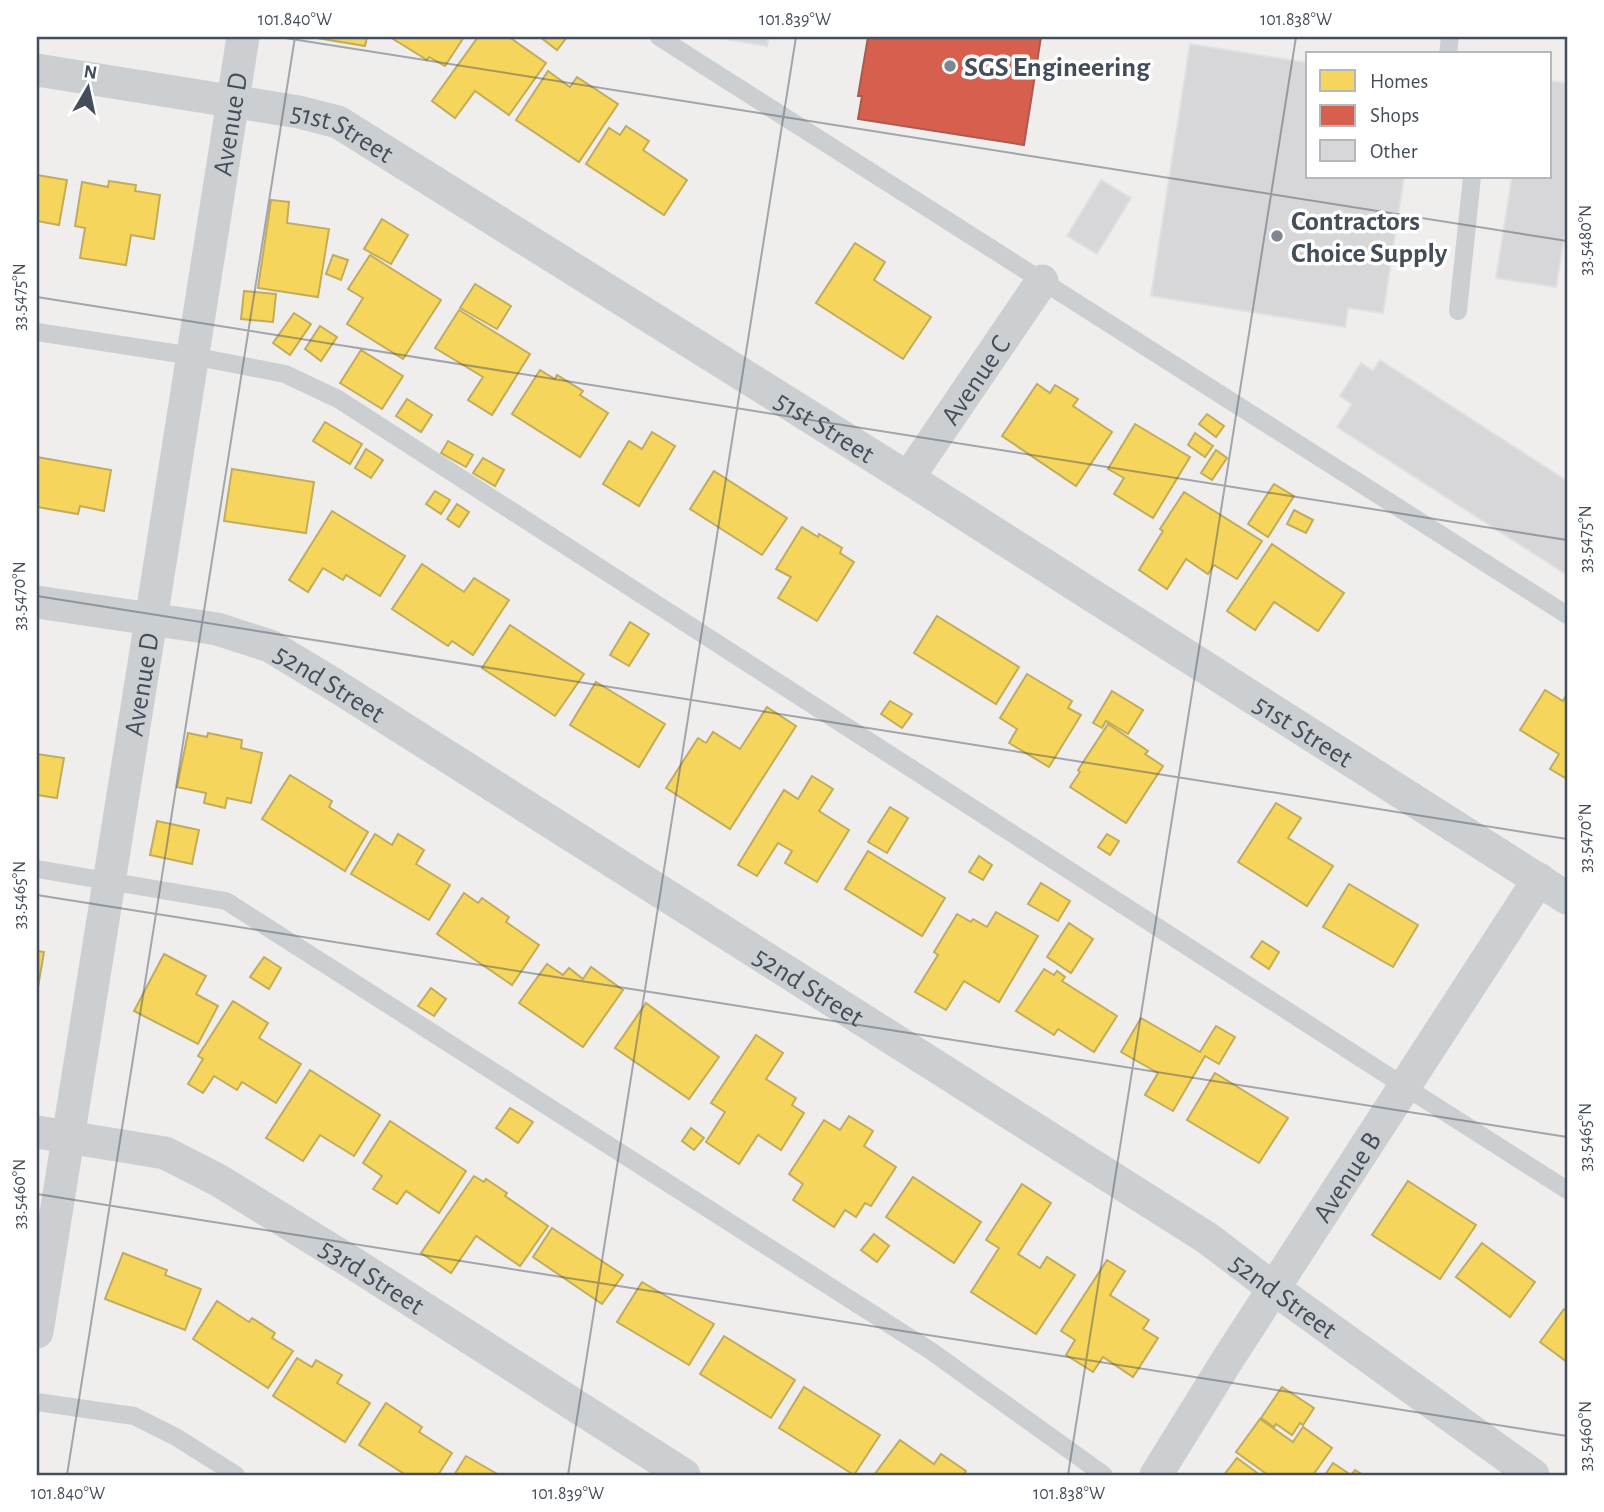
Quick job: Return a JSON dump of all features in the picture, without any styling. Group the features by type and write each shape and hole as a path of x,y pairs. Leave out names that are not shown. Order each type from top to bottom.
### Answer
{"street":[{"name":"Avenue D","path":"37,1332 53,1134 110,880 243,37"},
{"name":"51st Street","path":"37,70 299,112 338,122 908,478 1567,898"},
{"name":"Avenue C","path":"908,478 1042,281"},
{"name":"52nd Street","path":"37,602 217,629 270,646 323,677 1207,1238 1533,1475"},
{"name":"Avenue B","path":"1156,1475 1273,1288 1539,879"},
{"name":"53rd Street","path":"53,1134 165,1153 218,1180 684,1475"}],"lane":[{"path":"659,37 1567,615"},
{"path":"1458,311 1472,178"},
{"path":"37,332 193,356 285,374 338,399 1567,1190"},
{"path":"37,869 226,901 931,1351 1104,1475"},
{"path":"37,1402 134,1416 176,1437 236,1475"}],"building: Homes":[{"path":"311,37 367,37 365,46"},
{"path":"390,37 464,37 445,66 429,57 427,60"},
{"path":"478,37 509,37 546,63 509,115 475,91 455,118 432,101"},
{"path":"540,37 567,37 557,50"},
{"path":"548,71 570,87 577,77 618,104 579,162 516,120"},
{"path":"626,126 649,141 643,150 687,180 664,215 586,164 609,128 620,135"},
{"path":"37,175 67,180 59,225 37,221"},
{"path":"109,181 136,185 135,191 160,195 154,239 131,235 126,265 80,258 85,228 75,226 82,182 108,187"},
{"path":"271,200 289,202 287,223 329,229 318,297 258,288"},
{"path":"382,219 408,235 391,264 364,249"},
{"path":"855,243 885,262 874,280 931,317 903,359 816,303"},
{"path":"333,255 348,260 341,280 326,274"},
{"path":"370,255 441,300 403,359 347,324 363,298 348,289"},
{"path":"475,284 511,306 497,329 460,308"},
{"path":"244,291 276,294 273,322 241,319"},
{"path":"459,310 530,354 492,415 468,400 483,377 435,348"},
{"path":"294,313 311,324 290,355 273,343"},
{"path":"320,326 337,337 321,361 305,349"},
{"path":"361,350 403,376 382,409 340,383"},
{"path":"540,370 555,379 557,375 583,391 580,395 608,413 580,457 512,414"},
{"path":"1037,384 1050,393 1055,385 1078,399 1073,406 1112,432 1076,486 1002,436"},
{"path":"407,399 432,415 421,432 396,416"},
{"path":"1207,414 1224,426 1216,437 1199,424"},
{"path":"325,422 362,444 350,464 313,441"},
{"path":"1135,424 1190,457 1153,518 1114,494 1124,478 1108,469"},
{"path":"652,432 675,446 639,506 603,484 629,441 642,449"},
{"path":"1195,433 1213,446 1205,457 1188,445"},
{"path":"448,441 473,455 466,467 441,453"},
{"path":"366,449 383,460 371,478 355,468"},
{"path":"1216,450 1227,458 1212,480 1201,473"},
{"path":"37,457 111,470 104,511 80,506 78,514 37,507"},
{"path":"483,458 504,470 495,486 473,473"},
{"path":"232,469 314,482 306,533 224,521"},
{"path":"714,471 787,518 762,555 690,509"},
{"path":"1274,484 1294,496 1268,537 1248,524"},
{"path":"435,491 450,500 441,514 426,504"},
{"path":"1184,492 1262,541 1237,579 1214,565 1208,574 1186,559 1167,589 1139,570 1163,531 1160,529"},
{"path":"457,504 469,512 459,527 447,519"},
{"path":"1294,510 1313,520 1306,533 1287,524"},
{"path":"332,511 405,556 380,596 346,575 343,580 323,568 308,592 289,580"},
{"path":"802,527 842,548 840,553 854,562 817,621 778,598 791,577 776,569"},
{"path":"1272,544 1344,593 1318,631 1274,602 1255,630 1227,611"},
{"path":"422,564 464,592 474,578 509,600 473,655 452,641 448,646 392,609"},
{"path":"937,616 1019,667 996,704 914,653"},
{"path":"630,622 649,634 629,666 610,655"},
{"path":"510,625 584,674 555,716 482,668"},
{"path":"1027,674 1072,701 1068,708 1081,715 1049,767 1009,743 1017,729 1000,718"},
{"path":"596,682 665,724 639,767 570,725"},
{"path":"1545,690 1563,701 1567,694 1567,779 1550,769 1559,754 1520,730"},
{"path":"1112,691 1143,710 1128,734 1106,721 1102,728 1093,723"},
{"path":"890,701 912,714 902,728 881,714"},
{"path":"767,707 796,726 730,829 666,788 698,738 706,743 713,732 740,749"},
{"path":"1108,724 1148,751 1145,754 1163,766 1126,823 1070,787"},
{"path":"188,733 207,737 208,733 242,740 241,748 262,753 251,803 227,798 225,808 204,803 206,793 177,787"},
{"path":"37,754 64,758 57,798 37,795"},
{"path":"290,775 332,801 329,807 368,832 345,871 262,819"},
{"path":"812,776 833,789 819,811 849,830 817,882 785,863 792,851 778,843 757,876 738,865 784,790 798,799"},
{"path":"1276,803 1301,818 1288,838 1333,866 1307,906 1238,862"},
{"path":"890,807 908,818 887,853 868,842"},
{"path":"157,821 199,830 192,864 150,855"},
{"path":"375,834 392,845 398,834 424,850 416,864 450,885 429,920 351,874"},
{"path":"1107,834 1119,841 1110,855 1098,847"},
{"path":"868,851 945,898 922,936 845,889"},
{"path":"979,856 992,865 983,880 969,872"},
{"path":"1041,883 1070,901 1058,921 1028,904"},
{"path":"1349,884 1418,925 1393,967 1323,927"},
{"path":"464,893 478,903 482,898 509,917 506,922 539,945 512,985 437,934"},
{"path":"996,912 1038,936 999,1002 964,981 946,1010 915,992 938,955 934,952 957,914 987,927"},
{"path":"1069,923 1093,939 1071,973 1047,957"},
{"path":"1262,941 1279,952 1269,969 1251,957"},
{"path":"37,951 44,952 37,993"},
{"path":"164,954 206,976 196,994 218,1006 198,1044 134,1011"},
{"path":"264,957 281,968 269,989 250,977"},
{"path":"547,964 563,975 569,968 583,979 591,967 623,990 583,1047 519,1003"},
{"path":"1044,969 1054,975 1057,971 1065,977 1062,981 1117,1016 1094,1052 1058,1029 1054,1035 1016,1011"},
{"path":"431,988 446,999 434,1016 418,1006"},
{"path":"233,1001 268,1023 259,1038 301,1064 276,1103 242,1082 237,1090 214,1076 203,1093 188,1084 203,1059 198,1056"},
{"path":"646,1003 719,1057 689,1099 615,1048"},
{"path":"1141,1018 1200,1052 1216,1026 1235,1037 1219,1064 1205,1056 1173,1111 1145,1095 1158,1073 1121,1052"},
{"path":"756,1035 783,1053 766,1079 796,1098 792,1105 804,1113 781,1150 758,1135 739,1164 706,1142 725,1112 711,1103"},
{"path":"310,1070 380,1115 354,1156 320,1135 303,1161 266,1138"},
{"path":"1215,1073 1288,1118 1259,1163 1187,1120"},
{"path":"510,1108 533,1122 518,1143 496,1128"},
{"path":"849,1116 873,1131 864,1146 896,1167 871,1206 865,1203 856,1217 845,1210 834,1227 793,1200 803,1184 789,1174 824,1120 840,1130"},
{"path":"390,1121 466,1171 439,1213 406,1191 397,1204 373,1189 382,1176 363,1163"},
{"path":"691,1128 704,1138 694,1150 682,1141"},
{"path":"474,1176 484,1182 486,1179 507,1193 505,1196 548,1226 520,1266 476,1236 451,1273 421,1253"},
{"path":"913,1177 981,1222 954,1263 886,1217"},
{"path":"1408,1181 1476,1225 1440,1279 1372,1235"},
{"path":"1022,1184 1051,1203 1018,1254 1040,1268 1047,1257 1075,1275 1036,1334 971,1292 999,1248 986,1240"},
{"path":"552,1228 623,1275 602,1304 533,1257"},
{"path":"874,1234 889,1246 877,1262 861,1250"},
{"path":"1482,1243 1535,1282 1510,1317 1456,1277"},
{"path":"123,1253 167,1270 165,1275 201,1289 185,1330 105,1299"},
{"path":"1107,1260 1125,1271 1110,1295 1149,1320 1143,1329 1158,1338 1133,1377 1103,1357 1093,1372 1066,1355 1075,1340 1061,1331"},
{"path":"642,1282 714,1324 689,1365 617,1322"},
{"path":"217,1301 249,1322 252,1318 275,1333 272,1338 293,1351 268,1388 193,1339"},
{"path":"1564,1309 1567,1311 1567,1362 1540,1342"},
{"path":"724,1336 795,1380 771,1418 700,1374"},
{"path":"297,1358 312,1367 316,1360 342,1375 337,1383 370,1403 345,1442 273,1396"},
{"path":"804,1387 880,1435 854,1475 779,1428"},
{"path":"1282,1387 1314,1408 1303,1425 1300,1423 1292,1435 1261,1418"},
{"path":"386,1403 422,1427 419,1432 452,1453 438,1475 406,1475 359,1445"},
{"path":"1260,1419 1293,1442 1303,1427 1332,1448 1313,1475 1268,1475 1236,1452"},
{"path":"900,1440 934,1464 941,1454 966,1471 964,1475 874,1475"},
{"path":"466,1456 499,1475 454,1475"},
{"path":"1237,1458 1260,1475 1224,1475"},
{"path":"1333,1463 1351,1475 1325,1475"}],"building: Shops":[{"name":"SGS Engineering","path":"868,37 1041,37 1024,145 858,119 862,96 858,96"}],"building: Other":[{"path":"712,37 769,37 767,46"},
{"name":"Contractors Choice Supply","path":"1190,44 1306,63 1306,178 1404,178 1383,313 1348,308 1345,327 1151,296"},
{"path":"1552,81 1567,83 1567,219 1556,287 1496,278 1512,178 1552,178"},
{"path":"1101,180 1131,198 1097,254 1067,236"},
{"path":"1380,360 1567,481 1567,575 1337,427 1352,404 1340,396 1361,363 1373,371"}],"place":[{"name":"SGS Engineering","path":"950,66"},
{"name":"Contractors Choice Supply","path":"1277,236"}]}
